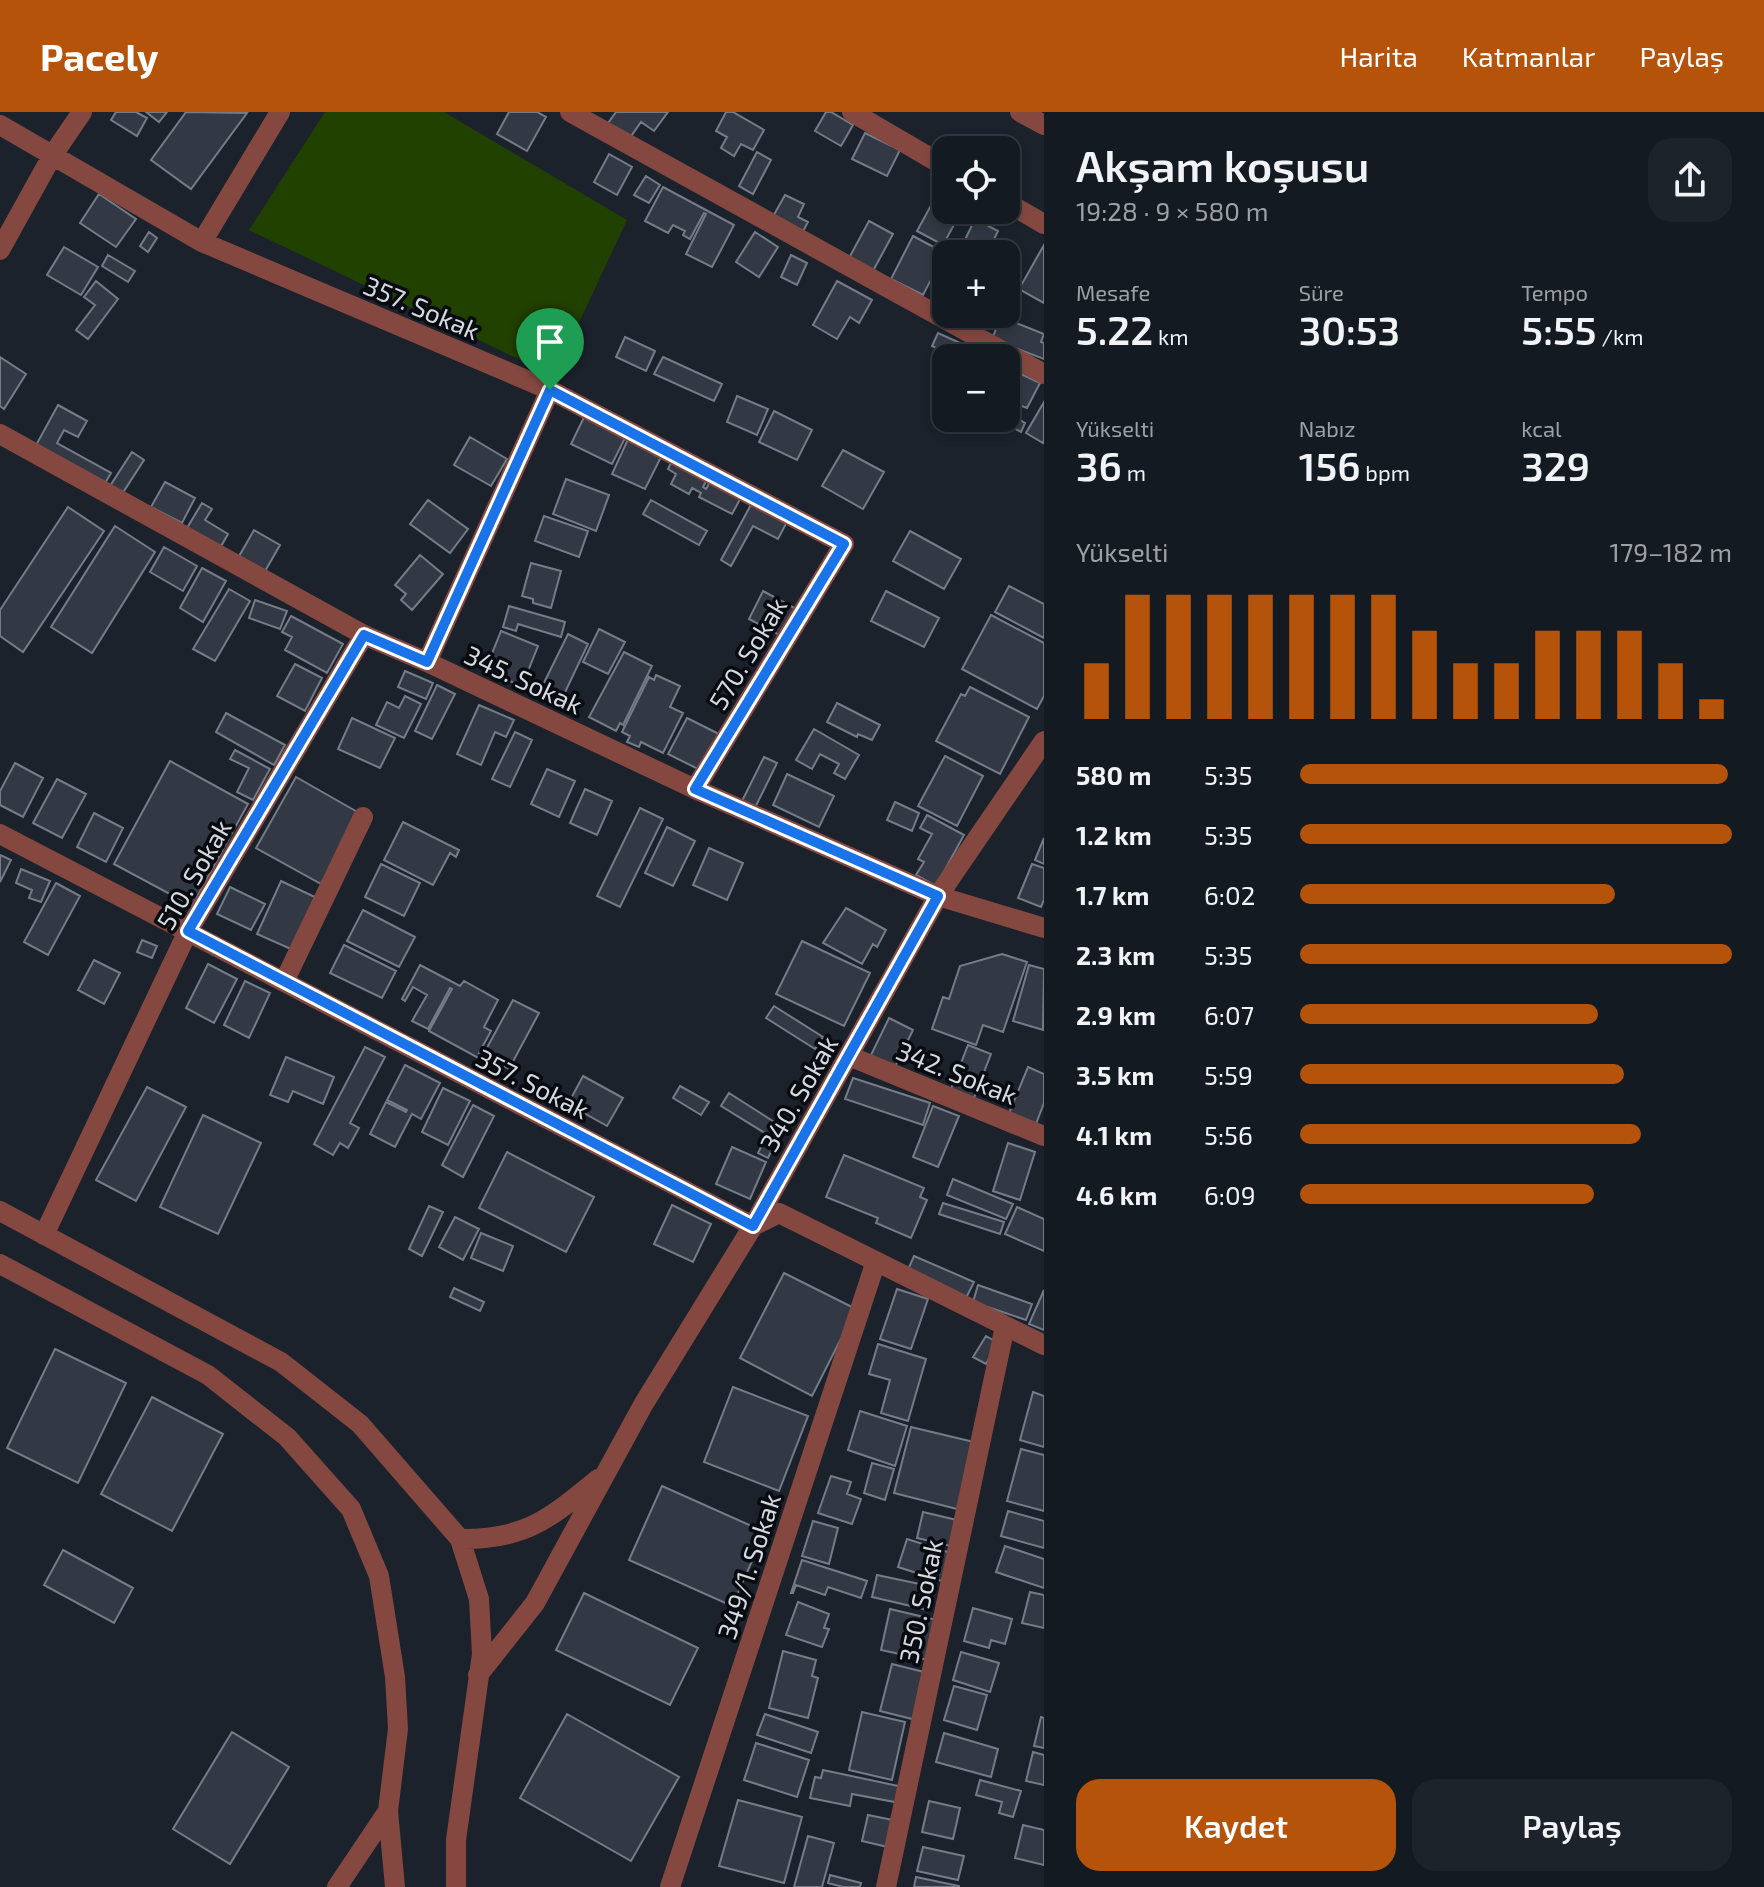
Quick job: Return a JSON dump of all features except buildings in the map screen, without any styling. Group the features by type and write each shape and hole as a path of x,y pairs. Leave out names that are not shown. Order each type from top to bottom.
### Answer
{"street":[{"path":"0,250 52,156 82,112"},
{"path":"202,242 280,112"},
{"path":"570,112 1044,374"},
{"path":"852,112 932,159"},
{"path":"1020,112 1044,125"},
{"name":"357. Sokak","path":"0,125 202,242 550,390"},
{"path":"1020,210 1044,224"},
{"path":"427,662 550,390"},
{"name":"570. Sokak","path":"550,390 844,544 695,789"},
{"name":"345. Sokak","path":"0,434 364,635 695,789 938,896 1044,928"},
{"name":"510. Sokak","path":"44,1235 188,931 364,635"},
{"name":"340. Sokak","path":"478,1675 535,1603 643,1405 753,1226 938,896 1043,745"},
{"path":"284,982 363,817"},
{"name":"357. Sokak","path":"0,834 753,1226"},
{"name":"342. Sokak","path":"849,1056 1044,1136"},
{"path":"0,1211 281,1362 360,1424 460,1539 479,1599 482,1654 456,1840 456,1887"},
{"path":"753,1226 779,1213 1044,1345"},
{"name":"349/1. Sokak","path":"670,1887 876,1261"},
{"path":"0,1264 208,1375 287,1437 351,1509 379,1576 390,1638 398,1729 388,1811 395,1887"},
{"name":"350. Sokak","path":"886,1887 1005,1326"},
{"path":"460,1539 488,1539 533,1527 550,1518 604,1474"},
{"path":"337,1887 388,1811"}],"green space":[{"path":"325,112 444,112 627,220 554,376 249,230"}],"route":[{"path":"550,390 844,544 695,789 938,896 753,1226 188,931 364,635 427,662 550,390"}]}
